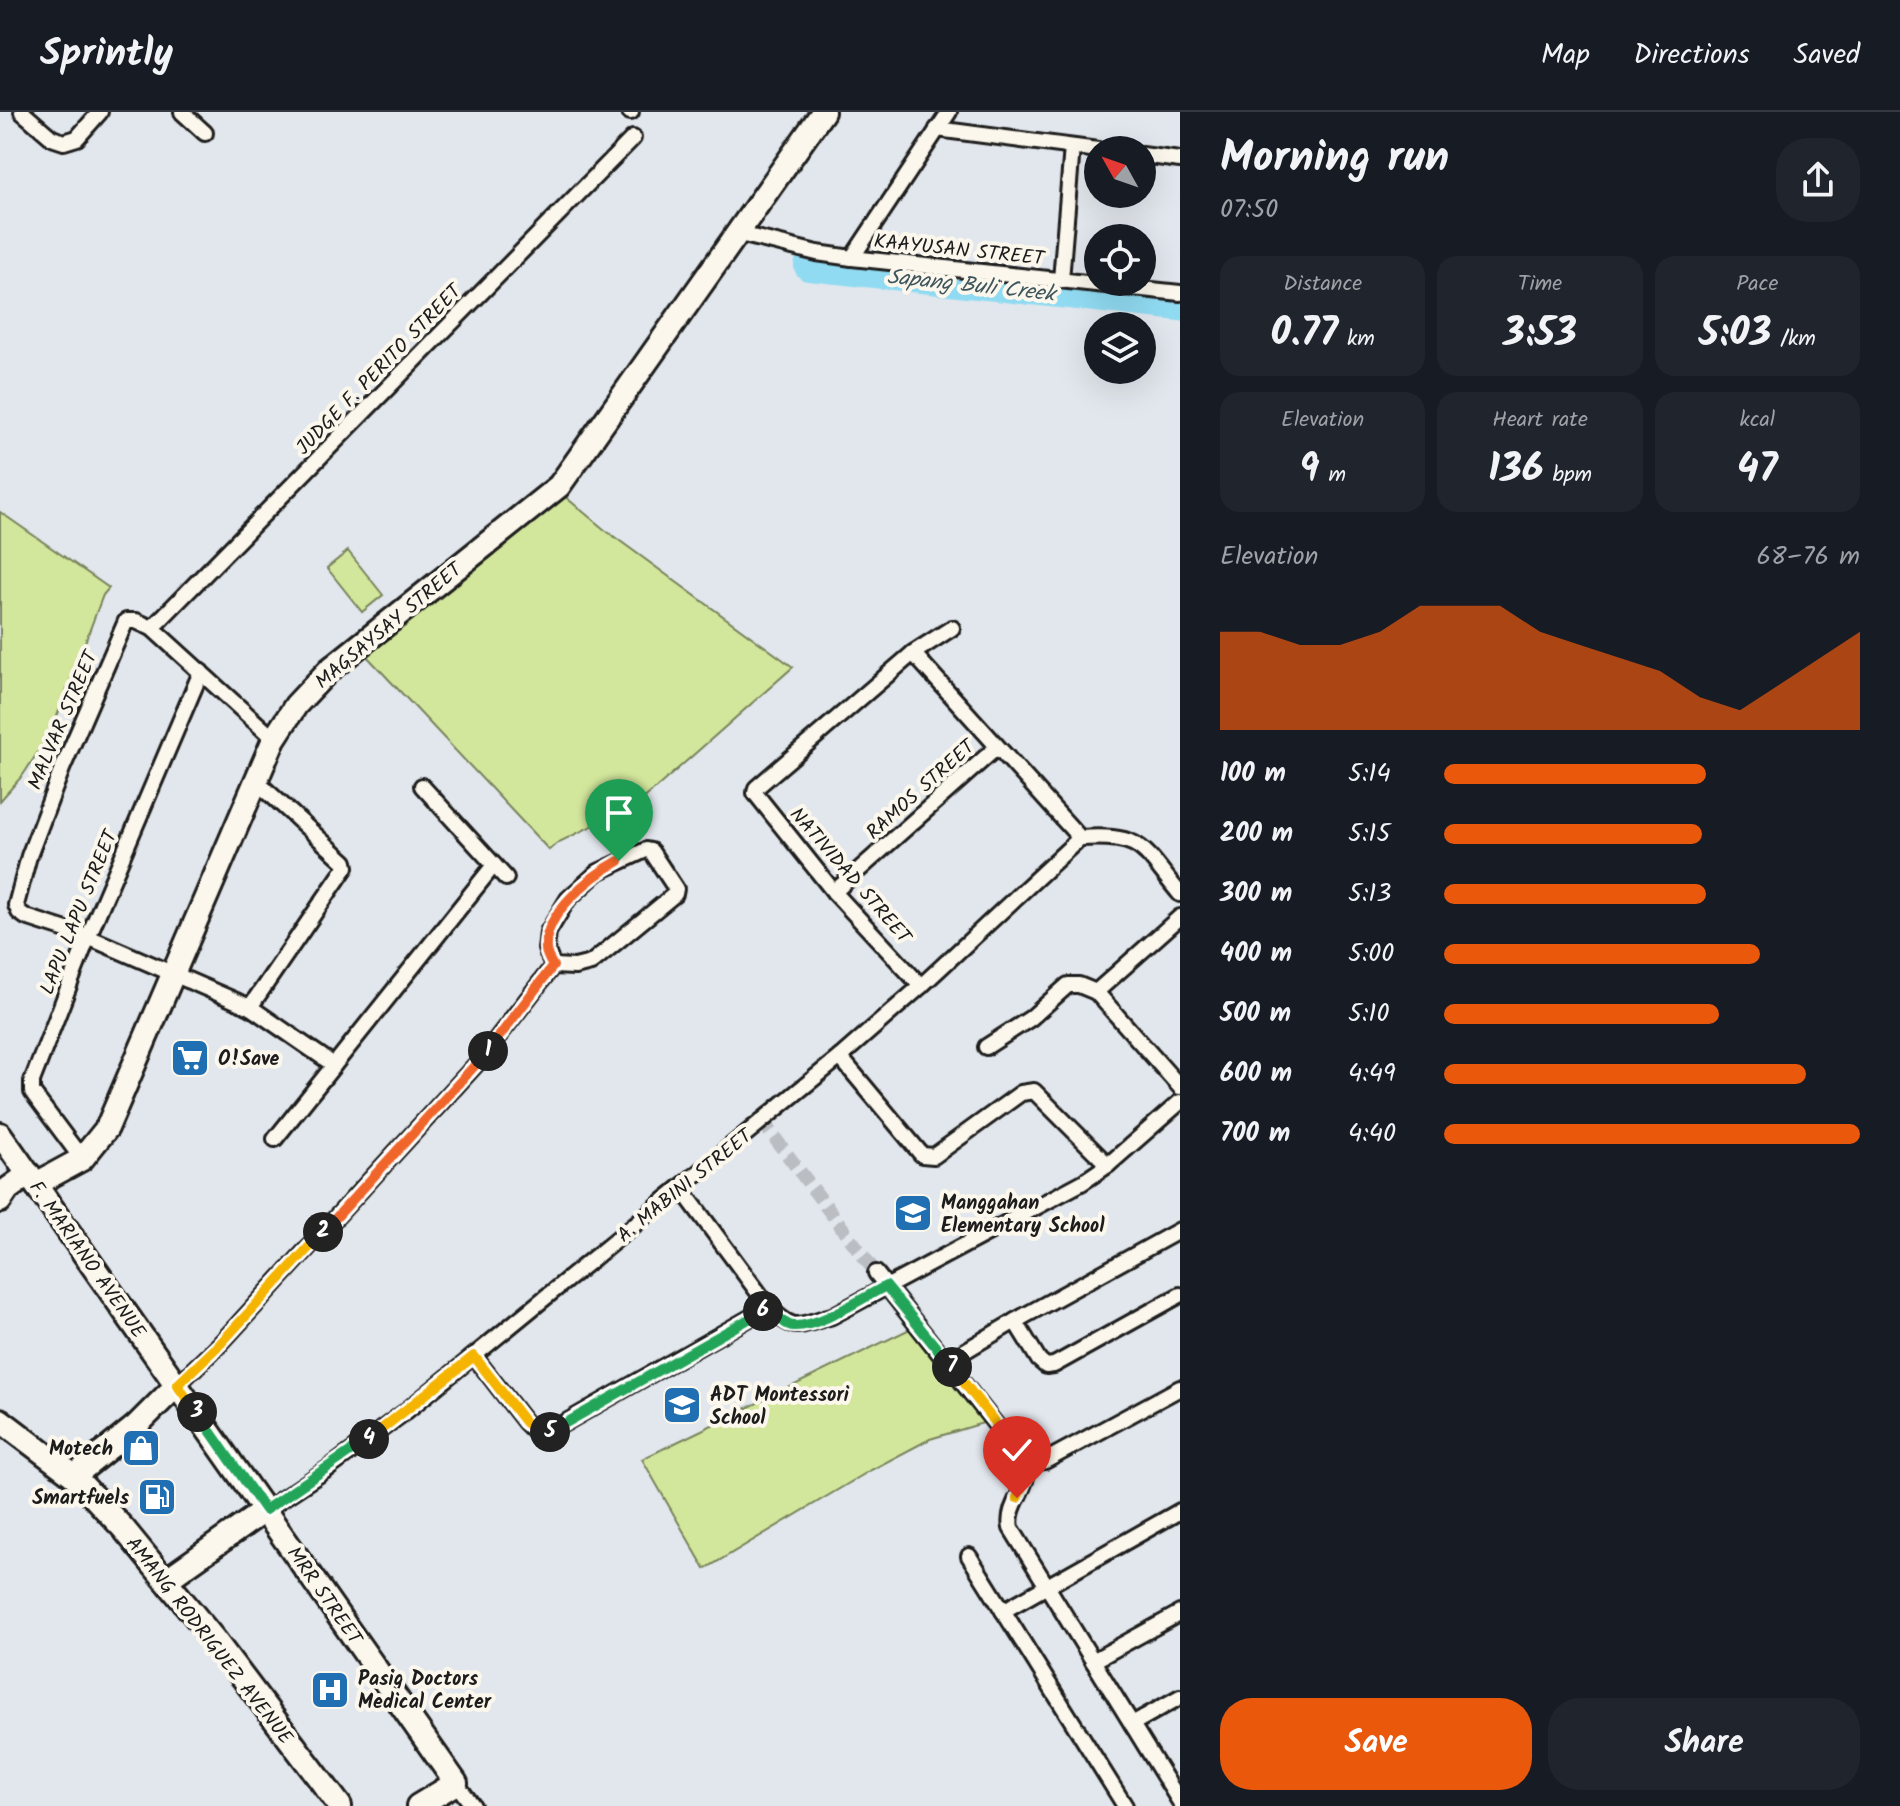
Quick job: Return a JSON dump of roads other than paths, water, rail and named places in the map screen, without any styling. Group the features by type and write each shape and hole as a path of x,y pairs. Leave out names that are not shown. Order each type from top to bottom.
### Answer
{"street":[{"path":"22,112 52,138 64,142 77,138 100,112"},
{"path":"182,112 205,133"},
{"name":"MAGSAYSAY STREET","path":"0,1201 8,1189 82,1159 107,1128 274,739 296,705 329,670 559,486 823,112"},
{"path":"852,258 949,112"},
{"path":"937,129 1084,148"},
{"name":"JUDGE F. PERITO STREET","path":"152,628 633,138"},
{"path":"1061,280 1072,147"},
{"path":"1156,157 1180,160"},
{"name":"KAAYUSAN STREET","path":"736,233 817,253 852,258 1180,293"},
{"name":"MALVAR STREET","path":"152,628 130,620 123,625 40,827 16,905 26,917 88,937 250,1007 334,1065"},
{"path":"152,628 274,739"},
{"path":"952,628 913,653 1080,838 1119,837 1136,842 1180,894"},
{"name":"NATIVIDAD STREET","path":"913,653 756,788 755,793 834,892 921,986"},
{"name":"LAPU LAPU STREET","path":"82,1159 32,1092 32,1081 88,937 201,672"},
{"name":"RAMOS STREET","path":"834,892 996,748"},
{"path":"250,1007 346,867 345,862 256,781"},
{"path":"422,786 506,878"},
{"name":"A. MABINI STREET","path":"166,1580 355,1450 681,1188 921,986 1080,838"},
{"path":"646,850 651,851 676,889 675,894 591,963 575,967 553,966 546,949 548,932 568,899 598,872 646,850"},
{"path":"275,1139 494,865"},
{"path":"1096,992 1180,917"},
{"path":"74,1476 136,1426 220,1344 481,1059 553,966"},
{"path":"986,1047 1031,1018 1068,985 1079,985 1096,992 1180,1087"},
{"path":"840,1057 922,1155 934,1156 1021,1093 1034,1091 1108,1165"},
{"path":"681,1188 769,1307 785,1323 793,1326 832,1316 1083,1182 1108,1165 1180,1102"},
{"name":"F. MARIANO AVENUE","path":"0,1134 177,1385"},
{"path":"948,1361 1180,1230"},
{"path":"876,1273 1027,1464 1027,1475 1009,1519 1011,1528 1180,1802"},
{"path":"1015,1321 1039,1360 1046,1366 1054,1365 1180,1295"},
{"path":"474,1356 525,1422 534,1431 547,1433 769,1307"},
{"name":"MRR STREET","path":"177,1385 473,1806"},
{"path":"1027,1464 1045,1461 1180,1388"},
{"name":"AMANG RODRIGUEZ AVENUE","path":"0,1420 74,1476 123,1528 213,1638 340,1806"},
{"path":"1003,1611 1180,1511"},
{"path":"969,1556 1125,1806"},
{"path":"1093,1661 1180,1613"},
{"path":"1132,1724 1180,1697"},
{"path":"1165,1777 1180,1769"},
{"path":"418,1806 456,1783"}],"waterway":[{"name":"Sapang Buli Creek","path":"809,266 1180,306"}],"tunnel":[{"path":"762,1121 876,1273"}],"place":[{"name":"O!Save","path":"190,1058"},
{"name":"Manggahan Elementary School","path":"913,1213"},
{"name":"ADT Montessori School","path":"682,1405"},
{"name":"Motech","path":"141,1448"},
{"name":"Smartfuels","path":"157,1497"},
{"name":"Pasig Doctors Medical Center","path":"330,1690"}]}
